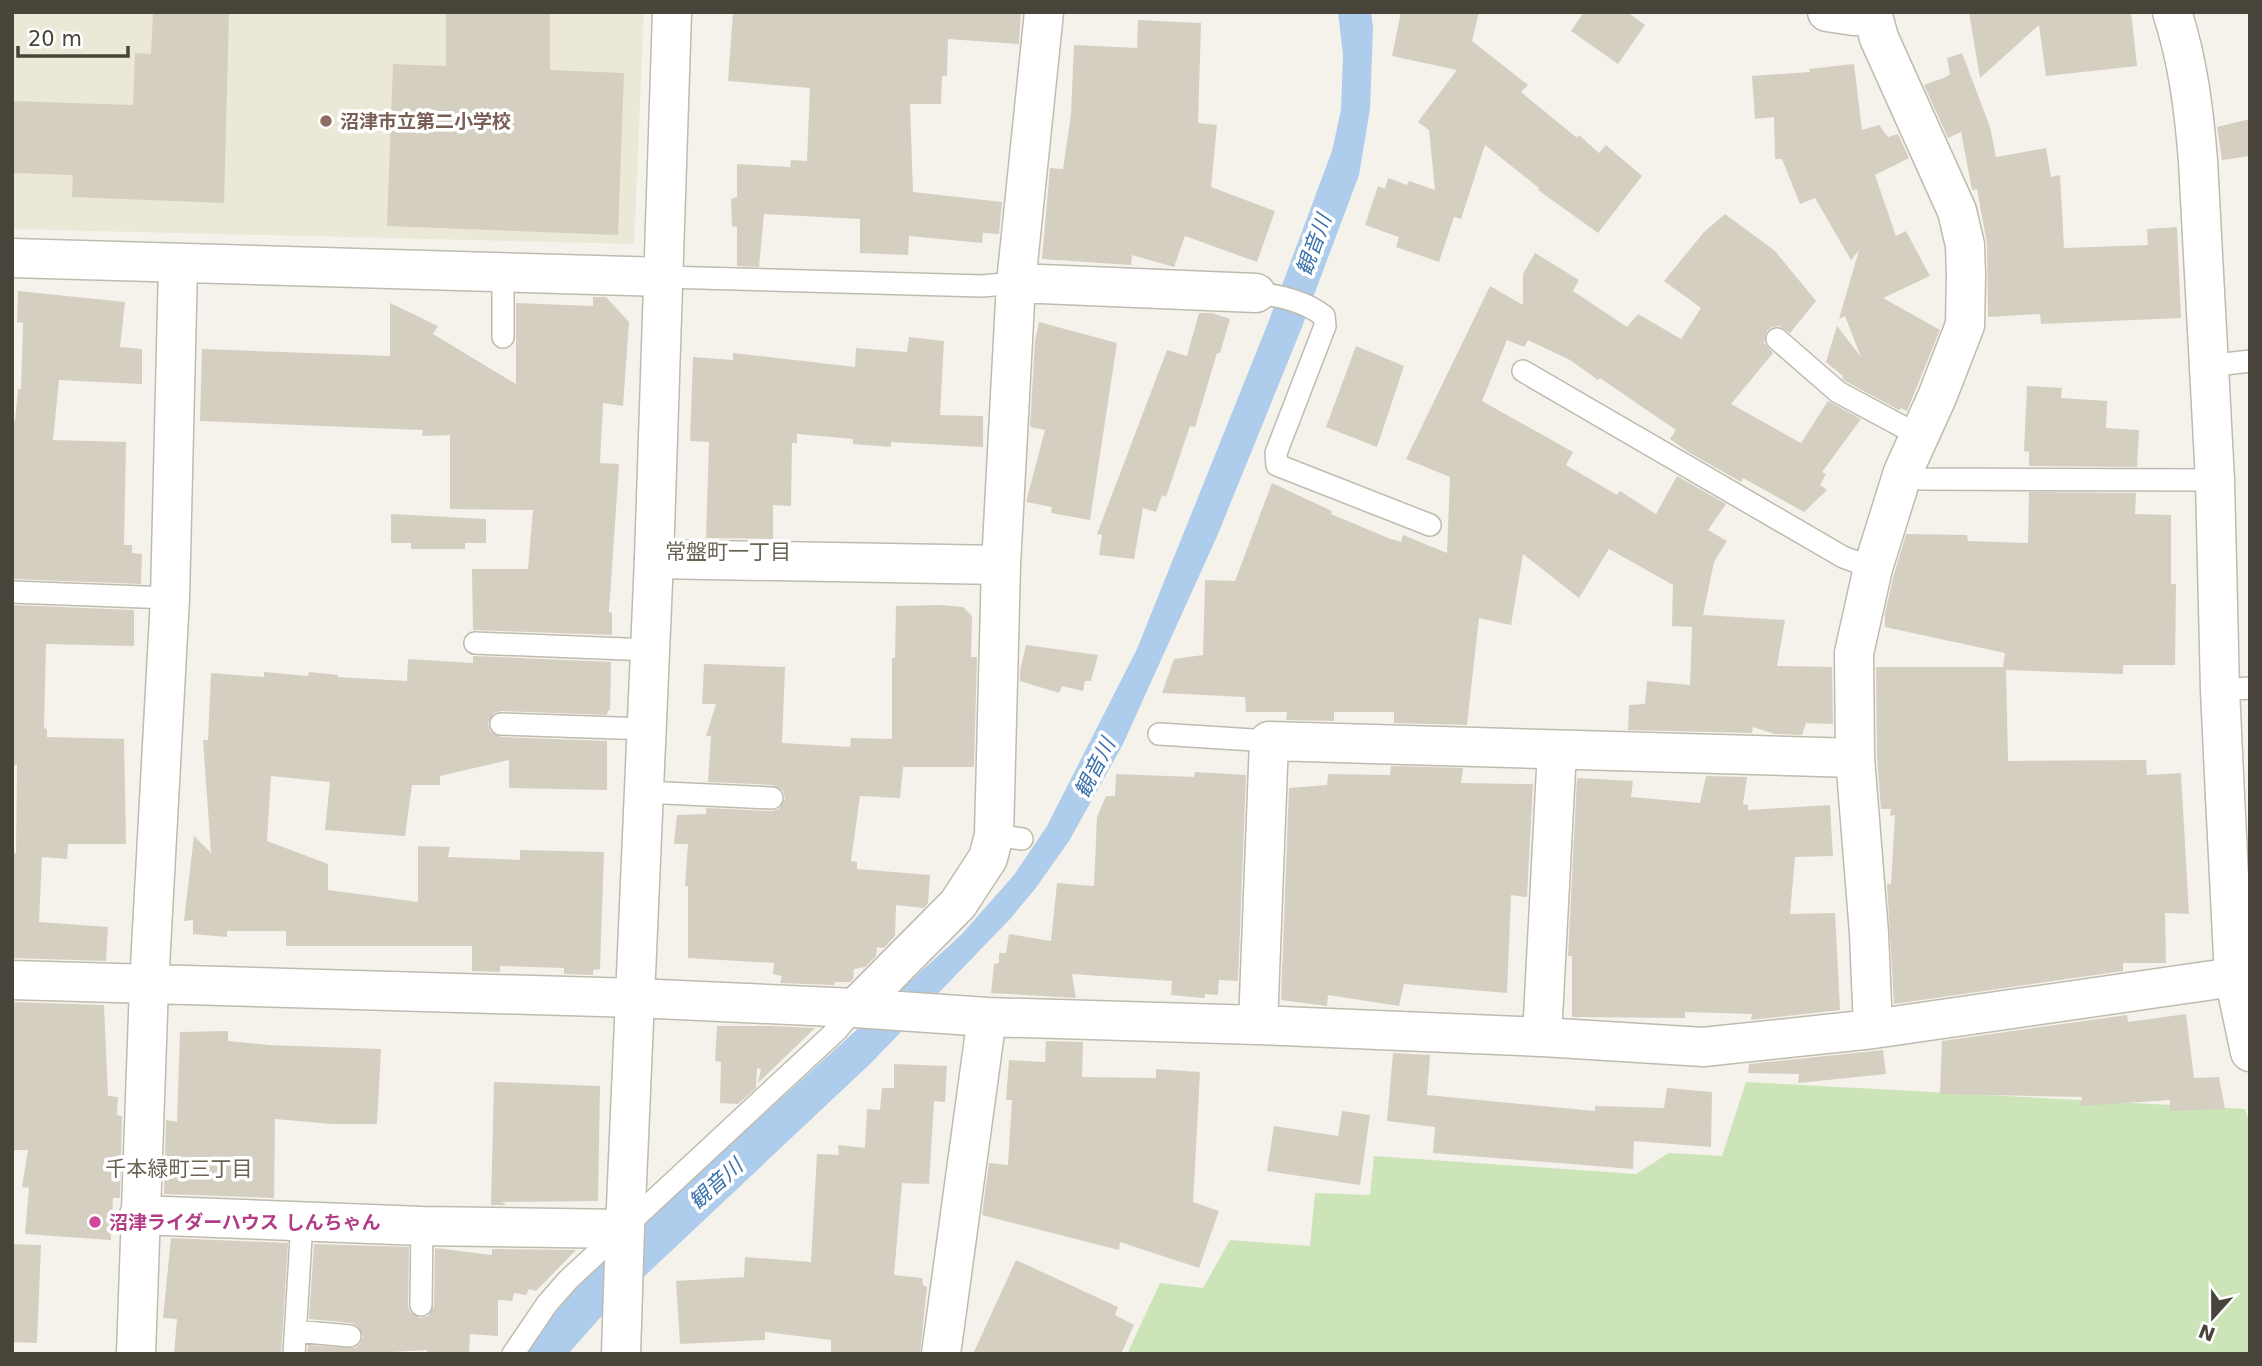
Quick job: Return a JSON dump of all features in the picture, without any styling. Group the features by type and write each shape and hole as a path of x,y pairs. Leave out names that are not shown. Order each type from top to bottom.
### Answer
{"street":[{"path":"621,1354 654,559 672,12"},
{"path":"861,1009 958,904 988,858 1008,837 1001,565 1016,283 1044,12"},
{"path":"1827,12 1854,16 1872,13 1879,38 1956,211 1965,245 1965,326 1903,472 1873,568 1854,653 1855,758 1869,933 1872,1029"},
{"path":"2172,12 2188,68 2194,109 2215,480 2235,689 2225,796 2239,964 2250,1052"},
{"path":"12,258 178,265 664,277"},
{"path":"136,1354 149,985 170,598 178,265"},
{"path":"1016,283 1265,294"},
{"path":"654,559 1001,565"},
{"path":"1258,1024 1269,741 1855,758"},
{"path":"1542,1037 1557,750"},
{"path":"12,980 635,998 987,1017 1258,1024 1703,1047 1872,1029 2239,964"},
{"path":"941,1354 987,1017"},
{"path":"139,1214 624,1233"}],"lane":[{"path":"503,271 503,337"},
{"path":"664,277 982,286 1016,283"},
{"path":"1265,294 1316,309 1324,316 1325,327 1276,453 1277,466 1430,525"},
{"path":"1777,340 1839,392 1918,435"},
{"path":"2208,366 2250,361"},
{"path":"1523,371 1843,557 1873,568"},
{"path":"1903,472 1921,479 2215,480"},
{"path":"12,592 170,598"},
{"path":"475,643 650,650"},
{"path":"500,724 647,729"},
{"path":"1159,734 1269,741"},
{"path":"644,792 772,798"},
{"path":"513,1354 547,1304 568,1280 624,1233 861,1009"},
{"path":"294,1354 302,1221"},
{"path":"421,1305 422,1226"},
{"path":"296,1331 351,1336"}],"shaded area":[{"name":"沼津市立第二小学校","path":"12,12 644,12 634,244 12,229"}],"green space":[{"path":"1746,1082 2245,1109 2250,1124 2250,1354 1127,1354 1160,1283 1203,1288 1230,1240 1310,1246 1315,1193 1370,1195 1374,1156 1636,1174 1669,1153 1722,1156"}],"water":[{"name":"観音川","path":"1338,12 1371,12 1373,27 1370,109 1359,175 1302,327 1218,534 1123,744 1069,841 1010,919 871,1063 599,1319 568,1354 523,1354 580,1281 961,935 1014,875 1047,826 1137,649 1266,328 1332,151 1341,110 1343,55"}],"building":[{"path":"153,12 229,12 224,203 72,197 73,175 12,173 12,101 133,105 135,53 151,54"},
{"path":"446,12 550,12 550,70 624,73 618,235 387,226 393,64 446,66"},
{"path":"733,12 1021,12 1019,44 948,39 947,76 942,76 941,104 910,104 913,192 1002,202 999,234 983,233 982,243 909,236 908,255 860,253 860,219 764,214 759,267 737,266 737,227 732,226 731,199 737,197 737,164 790,167 791,160 807,161 810,88 728,81"},
{"path":"1401,12 1479,12 1472,41 1528,85 1521,92 1577,138 1579,135 1599,153 1606,145 1642,176 1598,233 1538,190 1539,188 1485,145 1461,219 1454,217 1439,262 1396,247 1399,237 1365,225 1378,186 1385,189 1388,178 1407,185 1409,181 1435,190 1429,130 1418,122 1457,70 1392,56"},
{"path":"1584,12 1627,12 1645,25 1618,64 1571,31"},
{"path":"1969,12 2131,12 2137,66 2046,76 2039,25 1980,78"},
{"path":"1138,20 1201,23 1198,123 1217,125 1211,187 1275,211 1257,262 1185,236 1174,267 1132,255 1131,265 1042,259 1050,168 1063,169 1071,114 1074,45 1137,48"},
{"path":"1962,53 1990,127 1996,157 2046,148 2051,177 2060,175 2064,248 2148,245 2147,229 2177,227 2181,318 2041,324 2040,314 1988,317 1987,244 1977,189 1972,190 1961,132 1948,138 1924,85 1950,74 1947,58"},
{"path":"1854,64 1862,130 1879,125 1888,137 1898,134 1909,158 1875,175 1896,236 1906,231 1930,276 1883,298 1940,330 1907,411 1901,408 1899,410 1845,381 1843,376 1826,362 1837,326 1861,357 1845,316 1839,319 1859,250 1851,260 1815,198 1800,204 1782,159 1775,159 1774,117 1755,119 1752,76 1810,72 1809,69"},
{"path":"2250,119 2250,156 2222,160 2217,127"},
{"path":"1725,214 1775,251 1816,301 1790,333 1779,326 1767,331 1764,343 1773,353 1731,404 1801,443 1828,401 1861,419 1822,472 1826,474 1820,485 1827,490 1804,512 1743,478 1741,482 1690,453 1670,439 1676,430 1600,378 1598,380 1570,360 1528,340 1524,347 1507,340 1482,401 1573,452 1566,465 1617,495 1620,491 1656,514 1677,476 1726,504 1708,530 1727,541 1714,562 1703,615 1785,620 1777,666 1832,667 1833,724 1806,723 1802,735 1775,734 1753,727 1752,733 1628,730 1629,705 1645,704 1647,681 1690,685 1692,627 1672,626 1673,585 1609,549 1579,598 1523,554 1511,625 1479,618 1467,725 1394,723 1394,712 1334,712 1334,721 1286,720 1287,712 1246,712 1245,697 1162,693 1174,659 1203,655 1205,580 1235,581 1272,483 1332,511 1331,514 1388,538 1401,542 1403,535 1447,553 1450,477 1406,459 1490,286 1523,305 1523,274 1535,253 1579,280 1573,291 1627,327 1638,314 1681,339 1701,308 1664,281 1704,232"},
{"path":"18,291 125,302 120,347 142,349 142,384 59,380 53,440 126,442 124,545 132,545 132,553 142,554 141,584 12,579 12,421 15,421 18,389 21,389 23,323 17,322"},
{"path":"593,297 606,297 629,322 623,406 603,403 600,463 619,464 609,612 612,613 612,635 473,630 472,569 528,569 533,510 450,509 450,435 422,436 423,430 200,421 202,349 390,356 390,303 438,326 433,334 516,384 516,303 593,306"},
{"path":"1199,313 1212,313 1230,319 1195,427 1190,426 1166,497 1162,495 1156,512 1143,508 1134,559 1099,555 1102,535 1097,534 1167,350 1187,356"},
{"path":"1039,322 1117,343 1090,520 1051,513 1052,507 1026,502 1045,430 1030,427 1035,341"},
{"path":"909,337 944,341 940,415 983,416 983,447 891,442 891,447 853,444 853,439 797,434 797,443 792,443 791,506 773,505 773,539 706,538 709,442 690,441 693,357 733,360 733,353 855,367 856,348 907,352"},
{"path":"1356,346 1404,366 1377,447 1326,427"},
{"path":"2027,386 2062,388 2061,398 2107,401 2106,428 2139,430 2137,467 2029,466 2029,452 2024,451"},
{"path":"2029,492 2136,493 2135,514 2171,515 2171,584 2176,584 2175,665 2123,665 2123,674 2006,670 2008,761 2146,760 2147,775 2181,773 2189,914 2165,913 2166,963 2123,963 2123,971 1894,1004 1887,884 1891,884 1895,815 1890,816 1891,809 1881,809 1877,757 1876,667 2003,667 2005,653 1885,627 1885,613 1894,574 1906,534 1967,535 1968,541 2028,543"},
{"path":"391,514 486,519 486,543 465,543 465,549 411,549 411,543 391,543"},
{"path":"12,605 134,610 134,646 46,644 44,728 47,729 47,737 124,739 126,844 68,844 67,859 42,857 39,922 108,927 106,961 12,958 12,853 16,853 17,765 12,765"},
{"path":"896,606 963,607 972,616 971,657 977,657 974,767 903,767 900,798 860,796 851,861 857,862 857,869 930,875 928,903 924,908 896,905 895,936 884,948 877,947 876,956 865,967 854,969 850,982 835,982 834,985 780,983 782,976 773,974 774,963 688,958 688,886 685,886 688,844 674,844 677,815 706,814 706,808 772,811 779,809 785,799 783,791 773,785 708,782 711,736 706,736 716,704 702,704 704,664 785,667 782,743 850,747 851,738 892,739 892,658 895,658"},
{"path":"1026,645 1098,655 1091,681 1085,681 1083,691 1062,686 1059,693 1020,681"},
{"path":"473,656 611,662 610,710 607,715 501,711 494,713 488,723 490,731 501,737 607,741 607,790 509,788 509,760 440,776 440,785 412,785 405,836 325,830 330,782 271,776 267,841 328,864 328,890 418,902 418,846 450,847 448,857 520,860 520,850 604,852 600,969 593,970 593,975 564,974 564,968 500,966 500,972 472,971 472,946 286,946 286,931 227,931 227,937 193,934 193,920 184,921 194,836 211,853 203,740 208,740 211,673 264,677 264,672 308,676 309,672 338,677 407,681 408,659 473,663"},
{"path":"1391,766 1463,768 1461,783 1533,784 1527,897 1511,895 1507,993 1404,984 1399,1006 1328,995 1327,1006 1281,1000 1289,788 1327,785 1328,774 1390,775"},
{"path":"1195,772 1246,775 1238,981 1219,980 1218,995 1205,994 1205,998 1171,995 1172,981 1072,974 1076,998 991,993 994,964 999,963 999,953 1006,953 1009,934 1051,941 1057,883 1094,886 1097,817 1106,796 1115,796 1116,774 1194,777"},
{"path":"1706,776 1747,777 1743,804 1748,805 1748,810 1830,805 1833,856 1795,857 1790,914 1835,913 1840,1010 1751,1020 1752,1014 1685,1012 1685,1018 1572,1017 1572,956 1568,956 1577,778 1633,781 1631,797 1700,803"},
{"path":"12,1002 104,1005 108,1096 118,1097 117,1115 122,1116 120,1198 113,1198 111,1240 25,1234 29,1188 22,1187 28,1150 12,1150"},
{"path":"2186,1014 2194,1078 2219,1077 2225,1109 2170,1111 2170,1100 2080,1106 2082,1097 1940,1094 1942,1041 2127,1015 2128,1022"},
{"path":"717,1026 815,1028 758,1083 761,1069 757,1068 756,1088 738,1104 720,1103 721,1062 715,1061"},
{"path":"228,1031 228,1041 381,1049 377,1124 333,1124 275,1119 274,1198 164,1194 166,1120 177,1122 180,1032"},
{"path":"1046,1041 1083,1042 1082,1077 1156,1078 1156,1069 1200,1072 1193,1202 1219,1211 1199,1268 1120,1242 1119,1250 982,1215 989,1163 1008,1165 1012,1100 1006,1100 1009,1060 1045,1062"},
{"path":"1883,1050 1886,1074 1798,1083 1799,1074 1748,1073 1749,1064"},
{"path":"1393,1053 1430,1055 1427,1095 1595,1111 1595,1106 1664,1108 1667,1088 1712,1092 1711,1147 1634,1141 1633,1169 1433,1153 1435,1127 1387,1121"},
{"path":"894,1064 947,1066 945,1102 934,1101 929,1184 902,1183 894,1275 922,1278 923,1285 927,1287 920,1354 831,1354 831,1340 765,1332 765,1340 680,1344 676,1281 744,1277 745,1257 811,1262 817,1154 839,1155 838,1145 865,1148 867,1109 880,1110 882,1088 894,1088"},
{"path":"494,1082 600,1086 598,1201 501,1202 507,1205 491,1205"},
{"path":"1342,1111 1370,1115 1360,1185 1267,1171 1274,1126 1338,1136"},
{"path":"171,1238 288,1243 281,1354 174,1354 177,1319 163,1318"},
{"path":"12,1244 41,1245 37,1343 12,1342"},
{"path":"314,1244 409,1247 408,1306 410,1312 420,1318 428,1316 434,1306 435,1248 492,1255 492,1249 576,1250 536,1291 529,1289 526,1295 514,1293 512,1301 498,1300 498,1336 470,1334 469,1354 427,1354 427,1350 307,1354 308,1345 355,1348 363,1337 358,1326 352,1323 309,1319"},
{"path":"1016,1260 1118,1307 1115,1315 1134,1325 1121,1354 973,1354"}],"place":[{"name":"沼津市立第二小学校","path":"326,121"},
{"name":"沼津ライダーハウス しんちゃん","path":"95,1222"}],"district":[{"name":"常盤町一丁目","path":"728,552"},
{"name":"千本緑町三丁目","path":"179,1169"}]}
